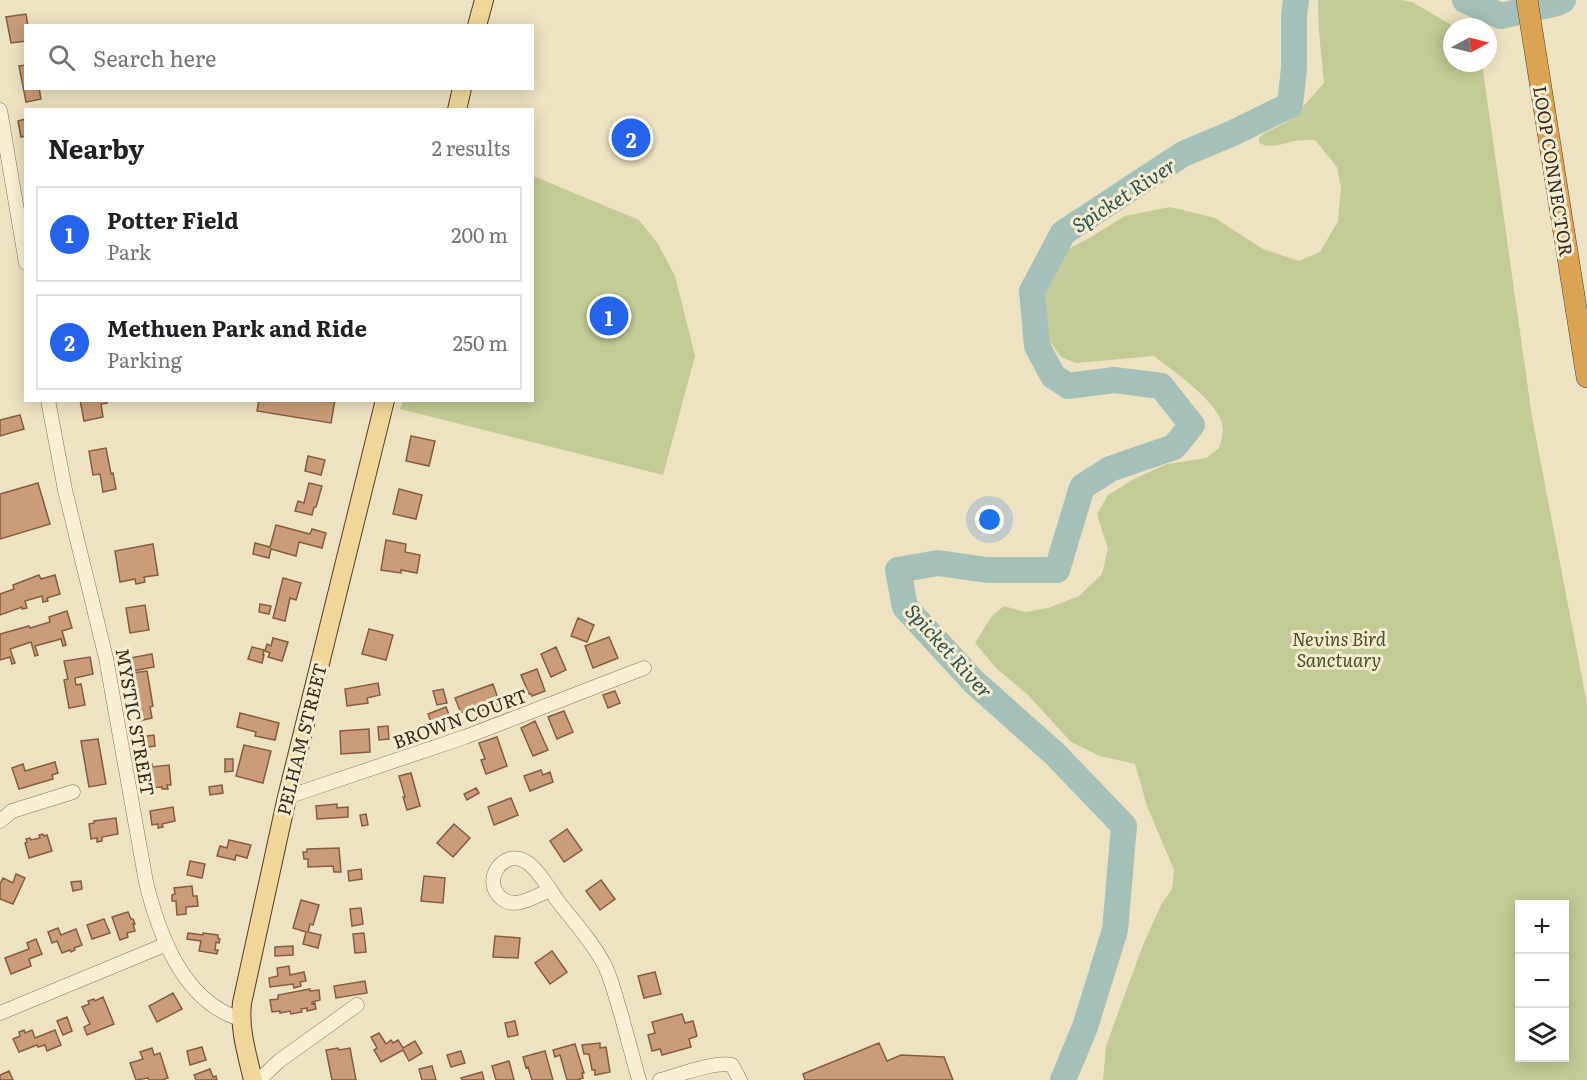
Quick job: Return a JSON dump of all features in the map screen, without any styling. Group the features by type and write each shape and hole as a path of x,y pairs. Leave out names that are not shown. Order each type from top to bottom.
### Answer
{"highway":[{"name":"LOOP CONNECTOR","path":"1527,0 1587,377"}],"main road":[{"path":"478,24 484,0"},
{"path":"457,108 462,90"},
{"name":"PELHAM STREET","path":"253,1080 240,1019 245,991 287,796 385,402"}],"street":[{"path":"0,110 24,252"},
{"name":"MYSTIC STREET","path":"48,402 64,490 101,636 152,905 167,944 194,988 210,1004 240,1019"},
{"name":"BROWN COURT","path":"287,796 465,737 644,668"},
{"path":"0,821 12,811 73,792"},
{"path":"550,890 604,965 614,991 639,1080"},
{"path":"0,1013 167,944"},
{"path":"259,1080 279,1061 357,1005"},
{"path":"660,1080 727,1064 732,1065 740,1080"}],"green space":[{"name":"Nevins Bird Sanctuary","path":"1318,0 1412,2 1443,20 1443,72 1483,72 1532,417 1587,704 1587,1080 1103,1080 1106,1046 1143,945 1161,905 1172,889 1174,870 1147,806 1135,764 1100,756 1071,742 1028,695 997,669 975,643 991,617 1004,606 1025,612 1048,608 1079,596 1102,574 1108,549 1097,514 1108,495 1136,478 1167,464 1206,458 1219,448 1222,436 1221,420 1215,409 1184,379 1154,356 1076,363 1061,357 1046,336 1041,305 1046,277 1061,253 1125,216 1170,207 1215,218 1263,249 1299,261 1320,252 1338,221 1341,188 1337,167 1315,140 1294,141 1272,146 1259,143 1259,138 1292,119 1324,83"},
{"path":"534,176 639,220 658,244 675,276 695,356 663,475 400,409 403,402 534,402"}],"building":[{"path":"26,14 28,24 24,24 24,41 11,43 6,17"},
{"path":"24,65 24,90 39,90 41,99 26,102 19,66"},
{"path":"24,119 24,136 21,137 18,121"},
{"path":"80,402 107,402 101,404 103,417 84,421"},
{"path":"259,402 335,402 331,423 257,411"},
{"path":"20,415 24,429 0,436 0,420"},
{"path":"411,436 435,441 429,466 406,461"},
{"path":"106,448 116,489 103,492 100,474 93,475 89,451"},
{"path":"308,456 325,460 321,475 305,471"},
{"path":"38,483 50,524 0,539 0,494"},
{"path":"309,483 322,486 312,515 295,511 298,501 304,503"},
{"path":"399,489 422,495 416,519 393,514"},
{"path":"276,525 310,534 312,529 326,533 322,548 299,542 296,556 271,549 269,558 253,554 255,543 270,547"},
{"path":"386,540 406,544 405,552 420,555 417,573 381,570"},
{"path":"153,544 158,575 144,577 145,582 136,584 135,579 120,582 115,551"},
{"path":"39,575 41,579 55,575 60,594 47,598 48,601 43,602 42,596 25,601 27,608 22,609 22,607 0,615 0,594 14,589 13,585"},
{"path":"283,578 301,583 296,600 290,598 285,621 273,618"},
{"path":"260,604 271,606 269,614 259,612"},
{"path":"145,605 149,630 130,633 126,608"},
{"path":"67,611 72,628 62,631 66,645 63,646 61,639 35,646 38,655 35,656 31,642 10,649 15,663 12,664 10,657 0,660 0,634 50,622 49,617"},
{"path":"578,618 594,625 587,642 571,636"},
{"path":"369,629 393,635 386,660 362,654"},
{"path":"609,637 618,658 593,668 585,646"},
{"path":"273,638 288,642 282,661 268,657 270,653 265,651 267,644 271,646"},
{"path":"252,647 264,650 262,663 248,659"},
{"path":"556,647 566,670 551,677 541,654"},
{"path":"152,654 154,667 132,671 130,658"},
{"path":"90,657 93,674 75,678 76,685 81,684 85,705 69,708 64,680 68,679 64,661"},
{"path":"537,669 545,691 532,696 521,675"},
{"path":"147,671 153,706 150,707 152,718 139,721 132,673"},
{"path":"378,683 380,695 367,698 368,703 347,706 345,689"},
{"path":"493,684 500,704 476,713 474,708 461,713 455,698"},
{"path":"443,689 447,703 437,705 433,691"},
{"path":"615,691 620,703 608,708 603,695"},
{"path":"446,707 454,728 436,735 428,714"},
{"path":"564,711 573,732 557,739 548,717"},
{"path":"240,713 279,723 275,740 255,736 256,732 237,727"},
{"path":"535,721 548,750 533,756 521,728"},
{"path":"388,726 389,739 379,740 378,727"},
{"path":"369,729 370,752 341,754 340,731"},
{"path":"154,735 155,746 141,748 140,737"},
{"path":"497,737 507,766 486,774 481,760 485,759 479,743"},
{"path":"98,739 106,784 89,787 81,741"},
{"path":"244,745 271,751 263,783 236,776"},
{"path":"225,759 233,759 233,771 225,772"},
{"path":"55,762 58,773 52,775 53,779 19,789 12,768 23,764 25,771"},
{"path":"152,764 152,767 169,765 171,785 167,785 168,789 149,788 149,781 145,782 144,777 147,777 145,765"},
{"path":"541,770 543,775 550,772 553,782 530,791 524,776"},
{"path":"411,773 420,806 407,810 399,776"},
{"path":"222,785 223,793 210,795 209,787"},
{"path":"476,788 479,793 467,800 464,794"},
{"path":"511,798 518,815 494,825 488,807"},
{"path":"337,804 337,808 348,807 348,817 317,819 316,806"},
{"path":"173,807 175,821 162,824 163,827 158,828 158,824 152,825 150,811"},
{"path":"366,814 368,825 362,826 360,815"},
{"path":"116,818 118,834 102,837 102,841 97,842 97,838 91,839 89,824 94,821"},
{"path":"454,824 470,838 453,857 437,843"},
{"path":"567,829 582,850 564,862 550,841"},
{"path":"39,835 47,835 52,851 29,858 26,839 40,838"},
{"path":"229,840 251,845 247,858 236,855 235,860 217,856 220,846 227,848"},
{"path":"339,848 341,872 334,872 333,866 308,867 308,859 304,859 303,852 307,852 307,849"},
{"path":"190,861 205,864 202,878 187,875"},
{"path":"361,869 362,879 349,881 348,871"},
{"path":"16,874 25,878 13,904 0,899 0,884 3,878 13,883"},
{"path":"424,876 445,878 443,903 421,901"},
{"path":"601,880 615,899 600,910 586,891"},
{"path":"81,881 82,889 73,891 71,882"},
{"path":"192,886 193,896 197,896 198,906 186,907 186,914 177,915 176,901 172,901 172,895 175,894 174,888"},
{"path":"301,900 319,905 313,925 310,924 308,932 321,935 318,948 303,944 306,932 293,928"},
{"path":"361,908 363,924 352,926 350,909"},
{"path":"128,912 135,924 133,924 135,931 127,933 128,937 120,940 112,917"},
{"path":"104,919 110,933 92,939 87,925"},
{"path":"58,928 61,935 76,929 82,945 71,952 70,950 62,953 57,941 52,943 48,932"},
{"path":"188,933 218,935 220,939 219,943 216,942 215,950 218,950 217,954 199,951 201,941 187,939"},
{"path":"364,933 366,952 355,953 353,934"},
{"path":"495,936 520,938 518,958 493,957"},
{"path":"36,939 42,954 29,959 31,966 11,974 5,958 29,949 27,943"},
{"path":"293,946 293,955 275,956 275,947"},
{"path":"552,951 567,972 550,984 535,963"},
{"path":"289,966 290,975 304,972 306,981 300,982 301,986 294,988 293,984 270,987 269,978 278,976 277,968"},
{"path":"655,972 661,994 644,998 638,976"},
{"path":"365,981 367,993 336,998 334,986"},
{"path":"310,989 310,991 319,990 320,1000 312,1002 312,1004 315,1003 316,1009 307,1011 307,1008 301,1009 302,1012 291,1014 290,1011 272,1012 270,1000 278,999 278,995"},
{"path":"173,993 182,1009 157,1022 149,1006"},
{"path":"103,997 114,1024 87,1035 84,1027 90,1024 82,1007 89,1004 88,1001 94,999 95,1001"},
{"path":"682,1014 685,1023 693,1021 697,1036 689,1039 691,1047 662,1055 660,1049 652,1051 648,1035 655,1033 652,1022"},
{"path":"67,1017 72,1031 63,1035 57,1021"},
{"path":"515,1021 518,1035 508,1037 505,1023"},
{"path":"24,1030 25,1033 32,1030 35,1038 55,1030 61,1045 47,1051 45,1045 38,1047 37,1045 19,1052 13,1039 20,1036 19,1032"},
{"path":"379,1033 386,1044 391,1040 393,1043 398,1040 403,1048 415,1041 422,1053 409,1061 403,1050 381,1062 374,1050 377,1048 371,1037"},
{"path":"600,1043 600,1048 606,1047 610,1072 595,1075 589,1054 584,1054 582,1045"},
{"path":"879,1043 887,1061 901,1055 944,1057 953,1080 805,1080 803,1074"},
{"path":"575,1044 584,1073 582,1073 583,1078 567,1080 560,1055 555,1057 553,1050"},
{"path":"202,1047 206,1060 190,1065 187,1051"},
{"path":"152,1048 154,1055 160,1053 168,1078 136,1080 130,1063 143,1059 140,1052"},
{"path":"338,1048 339,1050 350,1048 356,1080 332,1080 326,1050"},
{"path":"461,1051 465,1063 451,1067 447,1055"},
{"path":"545,1051 553,1080 532,1080 523,1057"},
{"path":"509,1061 514,1080 496,1080 492,1066"},
{"path":"432,1066 436,1080 422,1080 419,1069"},
{"path":"210,1069 217,1080 196,1080 194,1075"},
{"path":"9,1071 13,1080 0,1080 0,1075"},
{"path":"482,1072 484,1080 462,1080 461,1078"}],"waterway":[{"name":"Spicket River","path":"1063,1080 1085,1027 1115,930 1124,826 1055,754 974,682 905,607 898,570 938,563 987,570 1057,570 1082,487 1110,469 1174,447 1192,425 1161,386 1114,380 1068,386 1053,376 1037,346 1032,291 1063,233 1183,154 1290,105 1294,68 1296,0"},
{"name":"Spicket River","path":"1465,0 1501,16 1563,0"}],"place":[{"name":"Methuen Park and Ride","path":"631,138"},
{"name":"Potter Field","path":"609,316"}]}
